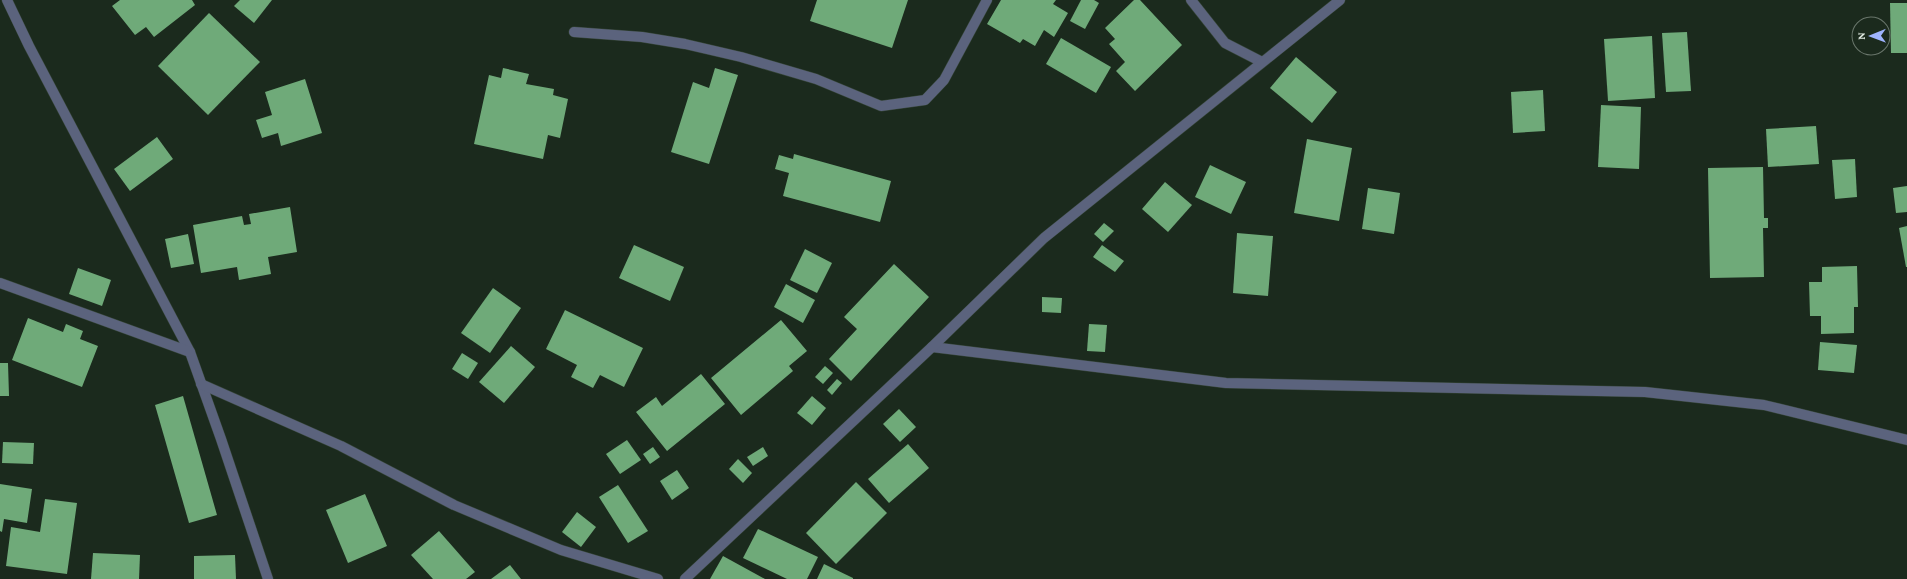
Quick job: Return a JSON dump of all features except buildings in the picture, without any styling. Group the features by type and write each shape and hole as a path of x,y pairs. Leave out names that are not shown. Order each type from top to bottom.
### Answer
{"street":[{"path":"7,0 29,46 190,352 268,579"},
{"path":"574,32 642,37 685,44 741,57 816,79 881,106 925,100 944,80 987,0"},
{"path":"1191,0 1225,43 1262,62"},
{"path":"685,579 932,347 1044,238 1340,0"},
{"path":"0,283 190,352"},
{"path":"932,347 1226,383 1645,392 1764,405 1907,440"},
{"path":"201,384 341,446 454,505 561,550 658,579"}]}
